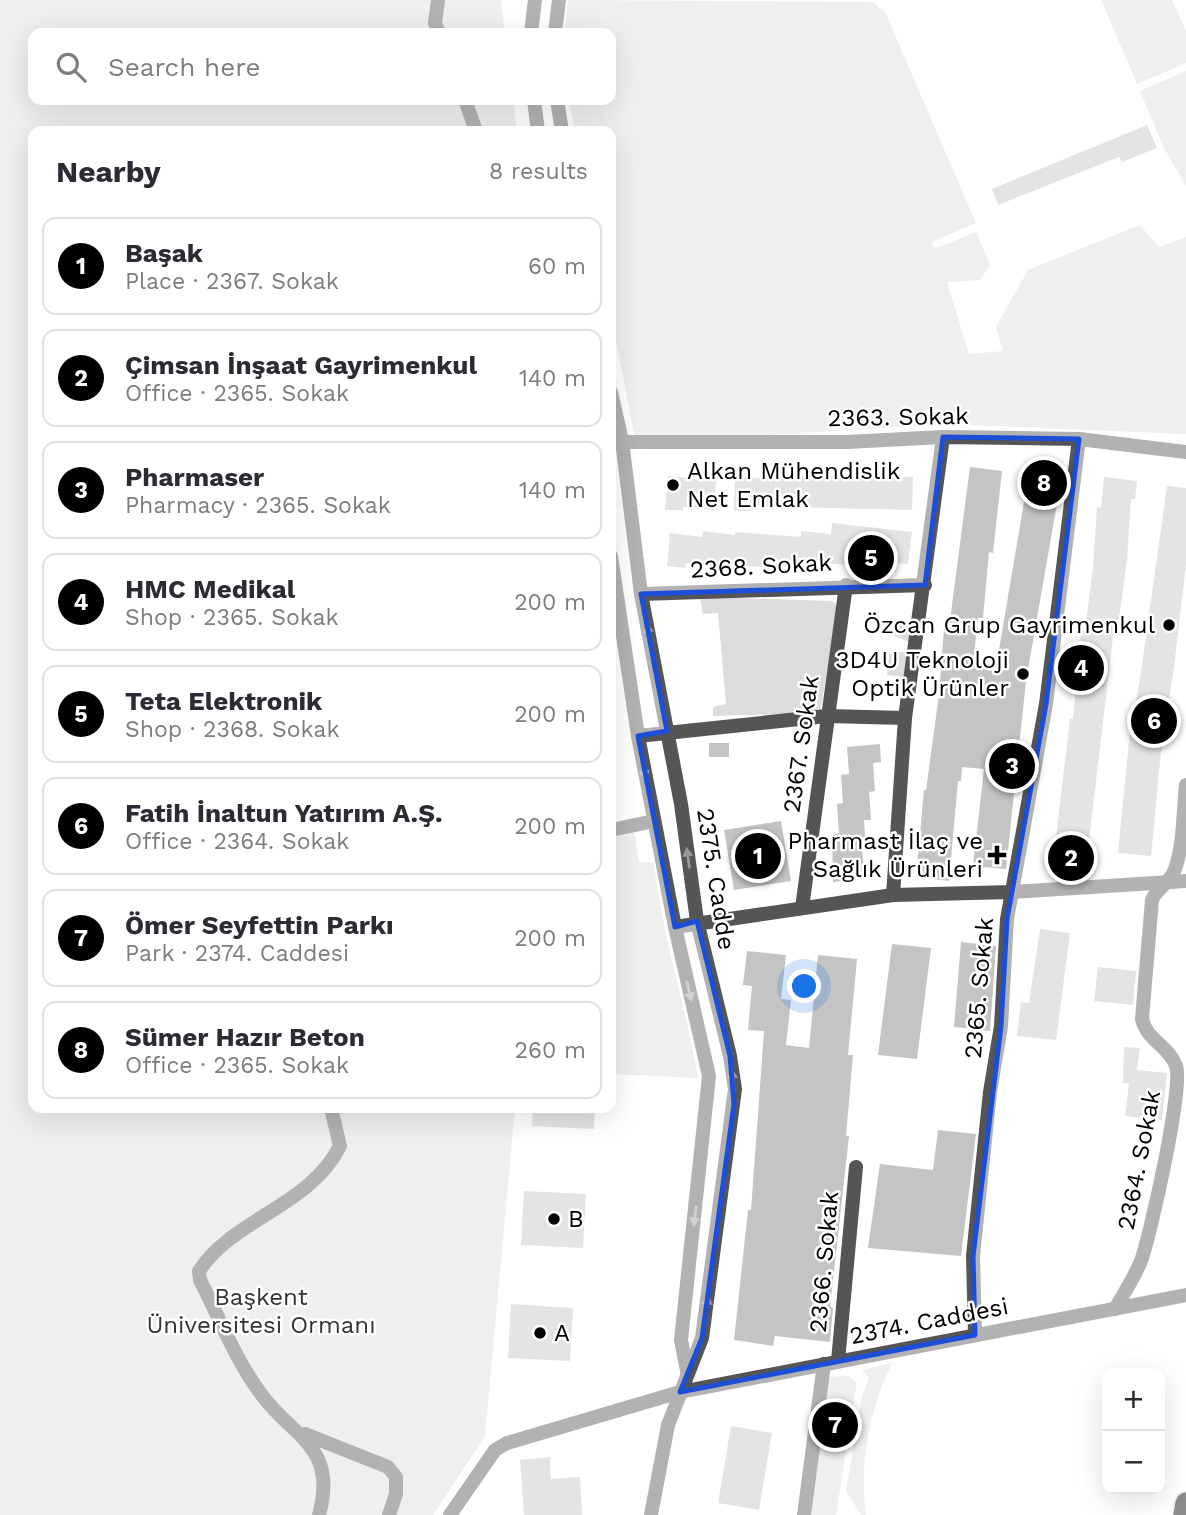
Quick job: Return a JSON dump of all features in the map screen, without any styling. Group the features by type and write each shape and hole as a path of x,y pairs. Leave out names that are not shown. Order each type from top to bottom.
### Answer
{"highway":[{"path":"1184,1515 1186,1503"}],"street":[{"path":"437,28 435,23 438,0"},
{"path":"531,28 534,0"},
{"path":"556,28 559,0"},
{"path":"467,105 474,126"},
{"path":"535,105 537,126"},
{"path":"558,105 561,126"},
{"path":"893,895 905,718 943,437"},
{"name":"2363. Sokak","path":"616,441 847,442 943,437 1079,439 1186,452"},
{"name":"2365. Sokak","path":"975,1335 973,1256 990,1092 1001,1026 1007,919 1045,704 1079,439"},
{"name":"2375. Cadde","path":"616,441 697,921 730,1056 735,1097 702,1338 668,1425 651,1515"},
{"name":"2368. Sokak","path":"641,594 925,584"},
{"name":"2367. Sokak","path":"802,908 846,585"},
{"name":"2375. Cadde","path":"616,589 654,821 709,1076 681,1340 687,1371"},
{"path":"638,736 828,716 905,718"},
{"name":"2364. Sokak","path":"1115,1309 1141,1260 1177,1104 1177,1067 1169,1054 1144,1032 1142,1019 1152,900 1155,892 1180,883 1175,871 1186,785"},
{"path":"616,829 654,821"},
{"path":"675,927 697,921 893,895 1180,883"},
{"path":"319,1515 324,1496 313,1446 261,1395 237,1355 200,1280 199,1271 217,1250 315,1182 330,1167 340,1146 332,1113"},
{"name":"2366. Sokak","path":"804,1515 831,1363 856,1167"},
{"name":"2374. Caddesi","path":"450,1515 498,1446 680,1392 1186,1295"},
{"path":"300,1432 388,1467 396,1477 396,1494 389,1515"}],"highlighted area":[{"path":"943,437 1079,439 1046,704 1007,919 1001,1026 973,1256 975,1335 680,1392 702,1338 734,1104 730,1056 697,921 675,927 638,736 667,731 641,594 925,585"}],"green space":[{"name":"Başkent Üniversitesi Ormanı","path":"0,0 501,0 504,28 28,28 28,105 514,105 516,126 28,126 28,1113 515,1113 485,1436 433,1515 0,1515"},
{"path":"568,0 872,2 885,12 976,223 932,242 934,249 976,232 990,265 980,280 947,282 969,354 1003,351 996,327 1028,270 1140,225 1159,247 1186,237 1186,434 943,424 643,443 634,434 616,340 616,126 574,126 570,105 616,105 616,28 565,28"},
{"path":"1101,0 1172,0 1186,30 1186,63 1137,84"},
{"path":"1186,71 1186,186 1164,148 1140,91"},
{"path":"700,597 833,601 838,608 820,713 713,716 713,707 726,704 718,613 703,614"},
{"path":"895,623 913,624 909,642 893,635"},
{"path":"907,653 904,677 887,675 889,654"},
{"path":"634,832 639,862 654,863 698,1078 616,1074 616,836"},
{"path":"892,1363 877,1399 868,1437 864,1476 866,1515 861,1515 846,1491 862,1397 869,1378 862,1370"},
{"path":"849,1376 857,1383 836,1515 808,1515 828,1377"}],"building":[{"path":"1147,125 1157,148 1122,162 1119,157 998,205 992,189"},
{"path":"970,467 1002,471 993,553 989,552 983,618 978,618 973,665 996,668 1029,472 1062,475 1026,681 1006,869 973,866 984,769 962,767 961,781 958,781 949,881 916,877 924,790 939,695 944,627 949,628"},
{"path":"763,474 913,477 912,510 753,506 753,511 734,511 735,478 763,478"},
{"path":"698,475 717,477 713,510 683,507 683,510 665,510 668,476 698,479"},
{"path":"1104,477 1137,481 1135,499 1131,499 1127,560 1119,620 1115,620 1086,866 1053,862 1070,719 1073,719 1081,630 1085,630 1093,568 1097,507 1101,508"},
{"path":"1167,486 1186,488 1186,565 1174,667 1169,700 1166,700 1151,856 1118,853 1132,710 1134,711 1140,679"},
{"path":"832,523 912,532 908,564 847,561 847,565 817,562 816,566 782,562 782,568 686,563 685,568 667,566 670,533 702,537 703,531 801,537 801,531 831,534"},
{"path":"709,743 729,743 729,757 709,757"},
{"path":"880,744 881,762 873,763 875,791 869,792 871,820 864,820 866,850 862,850 865,878 833,882 832,834 839,833 837,804 843,803 841,775 849,774 847,747"},
{"path":"781,821 791,881 734,890 724,830"},
{"path":"1040,929 1070,933 1056,1040 1017,1036 1021,1002 1029,1003"},
{"path":"961,942 996,946 990,1031 954,1027"},
{"path":"892,944 931,948 917,1059 878,1055"},
{"path":"747,951 786,955 781,999 791,1000 786,1045 809,1048 818,955 857,959 848,1055 853,1055 846,1136 849,1136 830,1307 833,1308 830,1342 775,1336 773,1346 734,1340 748,1210 751,1210 764,1031 748,1030 752,986 743,985"},
{"path":"1098,967 1136,971 1133,1005 1094,1001"},
{"path":"1124,1047 1140,1048 1137,1070 1167,1073 1162,1120 1125,1116 1129,1083 1123,1083"},
{"path":"533,1113 595,1113 594,1129 532,1126"},
{"path":"938,1130 976,1134 961,1256 868,1248 880,1164 933,1170"},
{"name":"B","path":"524,1191 586,1194 583,1248 521,1245"},
{"name":"A","path":"511,1304 573,1308 570,1361 508,1358"},
{"path":"731,1426 772,1433 759,1510 718,1503"},
{"path":"550,1457 551,1479 580,1477 582,1515 524,1515 520,1460"}],"place":[{"name":"Sümer Hazır Beton","path":"1044,483"},
{"name":"Alkan Mühendislik Net Emlak","path":"673,485"},
{"name":"Teta Elektronik","path":"871,558"},
{"name":"Özcan Grup Gayrimenkul","path":"1169,625"},
{"name":"HMC Medikal","path":"1081,668"},
{"name":"3D4U Teknoloji Optik Ürünler","path":"1023,674"},
{"name":"Fatih İnaltun Yatırım A.Ş.","path":"1154,721"},
{"name":"Pharmaser","path":"1012,766"},
{"name":"Pharmast İlaç ve Sağlık Ürünleri","path":"997,855"},
{"name":"Başak","path":"758,856"},
{"name":"Çimsan İnşaat Gayrimenkul","path":"1071,858"},
{"name":"B","path":"554,1219"},
{"name":"A","path":"540,1333"},
{"name":"Ömer Seyfettin Parkı","path":"835,1425"}]}
